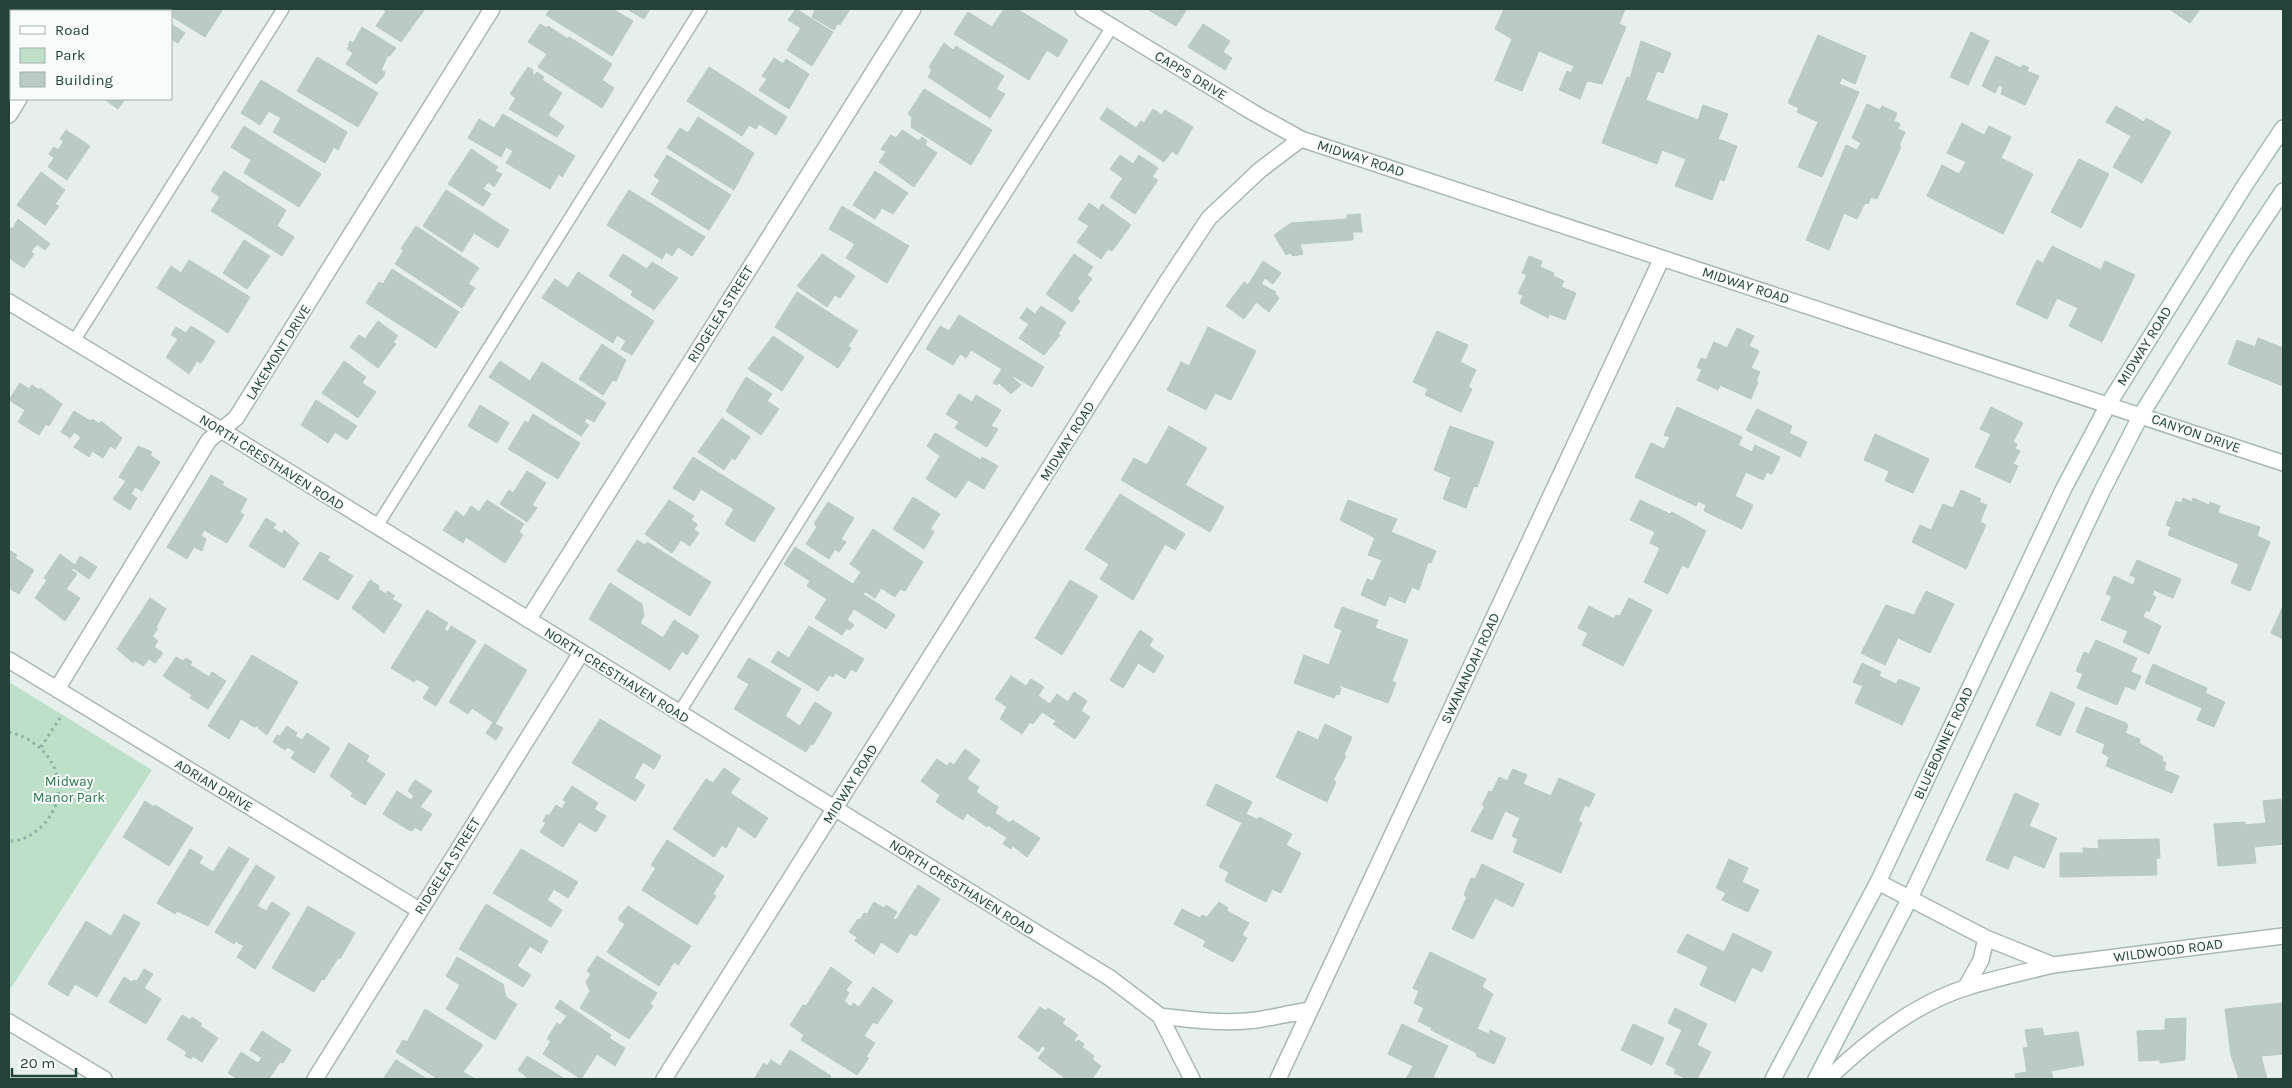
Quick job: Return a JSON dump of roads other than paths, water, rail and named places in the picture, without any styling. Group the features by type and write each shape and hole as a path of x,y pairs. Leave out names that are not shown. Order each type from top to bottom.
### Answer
{"street":[{"name":"LAKEMONT DRIVE","path":"57,688 209,440 236,418 492,9"},
{"name":"RIDGELEA STREET","path":"528,620 913,9"},
{"name":"CAPPS DRIVE","path":"1083,9 1254,113 1302,138"},
{"path":"9,115 18,100"},
{"name":"MIDWAY ROAD","path":"664,1079 1166,283 1209,218 1260,170 1302,138 2108,405 2216,231 2283,128"},
{"path":"1816,1079 1910,898 2102,491 2141,415 2241,254 2283,192"},
{"name":"SWANANOAH ROAD","path":"1278,1079 1662,258"},
{"name":"NORTH CRESTHAVEN ROAD","path":"9,302 222,430 1110,978 1160,1016 1192,1079"},
{"name":"CANYON DRIVE","path":"2108,405 2283,463"},
{"name":"BLUEBONNET ROAD","path":"1773,1079 1878,882 2064,488 2108,405"},
{"name":"RIDGELEA STREET","path":"315,1079 581,653"},
{"name":"ADRIAN DRIVE","path":"9,660 419,910"},
{"name":"WILDWOOD ROAD","path":"1878,882 1986,938 2053,965"},
{"name":"WILDWOOD ROAD","path":"1828,1079 1880,1034 1916,1010 1966,987 2053,965 2283,936"},
{"path":"1966,987 1981,960 1986,938"},
{"path":"1160,1016 1202,1021 1256,1020 1310,1010"},
{"path":"9,1022 104,1079"}],"lane":[{"path":"74,341 283,9"},
{"path":"377,526 701,9"},
{"path":"679,713 930,312 1112,27"}],"park label":[{"name":"Midway Manor Park","path":"69,790"}]}
